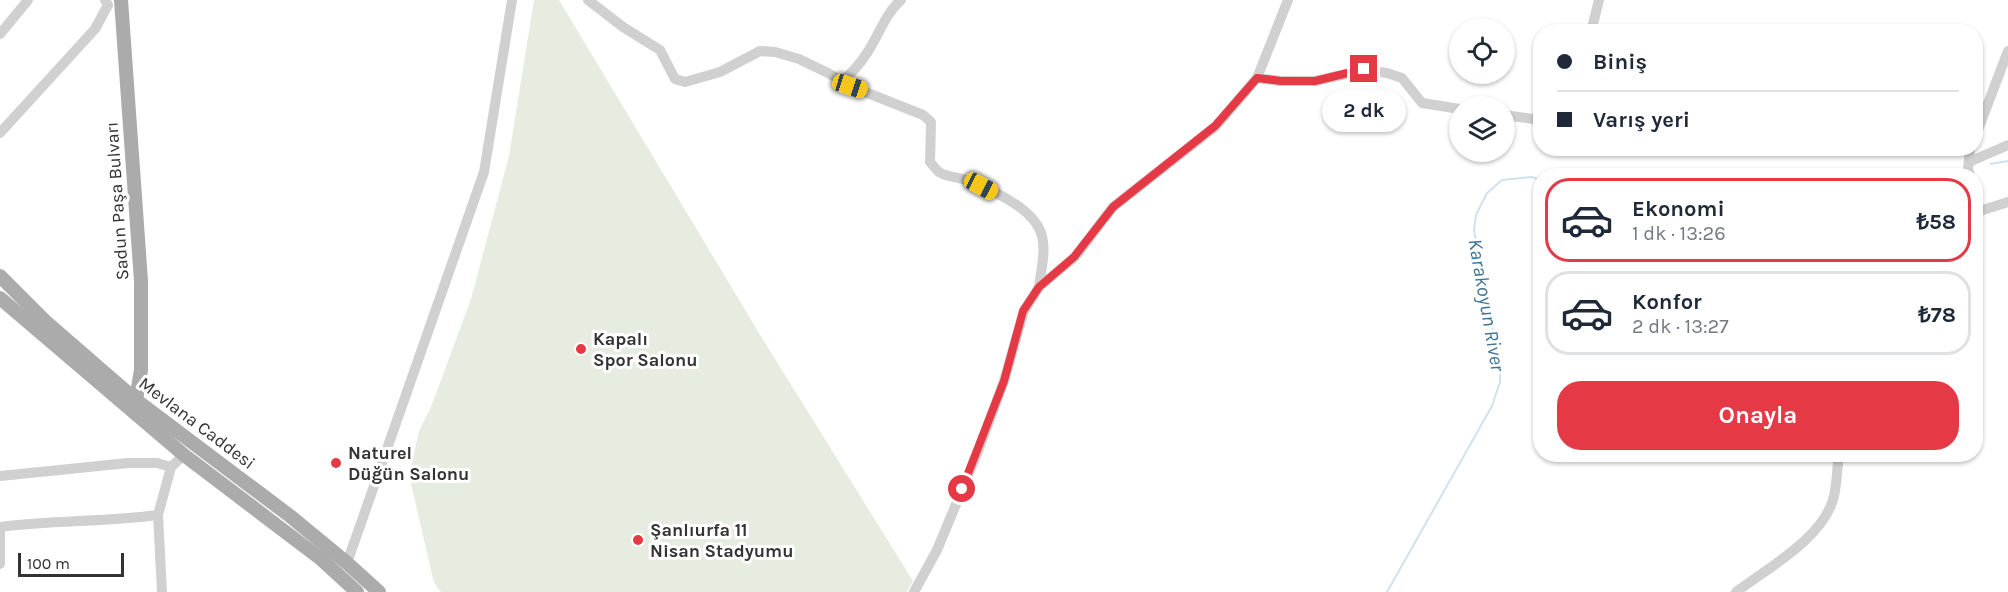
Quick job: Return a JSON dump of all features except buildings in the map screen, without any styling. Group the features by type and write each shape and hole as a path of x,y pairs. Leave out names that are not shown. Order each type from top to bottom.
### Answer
{"main road":[{"name":"Sadun Paşa Bulvarı","path":"121,0 141,281 141,370 136,400"},
{"name":"Mevlana Caddesi","path":"0,276 45,321 136,400 290,516 378,592"},
{"path":"0,298 184,455 321,559 357,592"}],"street":[{"path":"0,34 28,0"},
{"path":"0,134 95,28 108,5 105,0"},
{"path":"347,563 484,172 513,0"},
{"path":"588,0 623,27 660,50 675,79 685,82 720,72 760,51 775,52 799,59 850,86 923,115 931,122 930,162 940,173 981,186 1003,197 1031,216 1042,235 1043,258 1039,287"},
{"path":"842,81 855,70 891,9 900,0"},
{"path":"914,592 937,550 979,449 1004,381 1023,311 1039,287 1074,257 1113,207 1215,126 1257,78 1288,0"},
{"path":"1592,24 1599,0"},
{"path":"1983,117 2008,51"},
{"path":"1257,78 1315,81 1364,69 1402,78 1422,103 1449,108"},
{"path":"1515,117 1533,119"},
{"path":"1983,156 2008,145"},
{"path":"1968,168 1969,156"},
{"path":"1969,162 1983,156"},
{"path":"1983,210 2008,202"},
{"path":"162,592 158,515 171,467 184,455"},
{"path":"1736,592 1805,541 1826,517 1834,497 1838,462"},
{"path":"0,476 128,463 157,463 171,467"},
{"path":"0,564 0,527 158,515"}],"shaded area":[{"path":"534,0 559,0 762,338 913,581 907,592 441,592 434,583 409,475 419,431 431,407 471,299 509,156"}],"waterway":[{"name":"Karakoyun River","path":"1991,164 2008,161"},
{"name":"Karakoyun River","path":"1387,592 1492,406 1500,382 1500,370 1474,230 1476,215 1487,193 1502,180 1533,177"}],"place":[{"name":"Kapalı Spor Salonu","path":"581,349"},
{"name":"Naturel Düğün Salonu","path":"336,463"},
{"name":"Şanlıurfa 11 Nisan Stadyumu","path":"638,540"}],"route":[{"path":"962,489 1004,381 1023,311 1039,287 1074,257 1113,207 1215,126 1257,78 1315,81 1364,69"}]}
